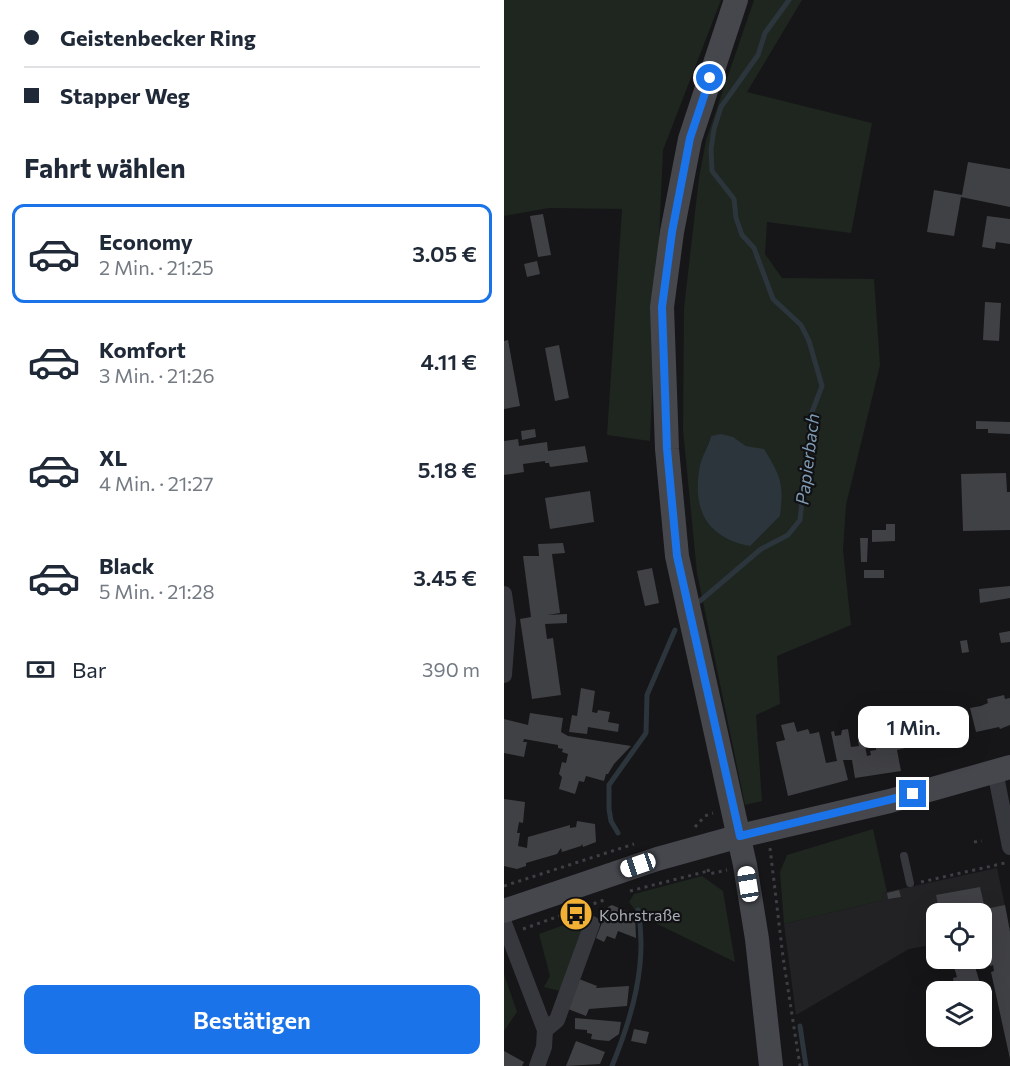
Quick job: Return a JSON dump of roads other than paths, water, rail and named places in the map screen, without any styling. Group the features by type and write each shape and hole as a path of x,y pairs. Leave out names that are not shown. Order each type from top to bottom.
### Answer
{"main road":[{"path":"736,0 690,138 672,232 662,307 667,449 677,556 740,836 757,939 771,1066"},
{"path":"505,922 657,859 740,836 890,801 1003,769"}],"street":[{"path":"504,594 506,621 504,675"},
{"path":"1003,769 1010,847"},
{"path":"505,922 545,1030 544,1047 537,1066"},
{"path":"545,1030 557,1020 591,924"}],"lane":[{"path":"904,856 910,884"}],"waterway":[{"name":"Papierbach","path":"700,601 761,549 788,535 800,520 812,412 822,386 809,341 801,325 773,299 754,248 742,235 736,218 734,199 712,171 711,149 721,107 758,55 765,33 789,0"},
{"name":"Papierbach","path":"618,833 611,821 609,785 646,733 647,695 675,630"},
{"name":"Papierbach","path":"612,1066 626,1028 636,990 641,950 638,910"},
{"path":"800,1026 806,1066"}],"place":[{"name":"Kohrstraße","path":"576,914"}]}
